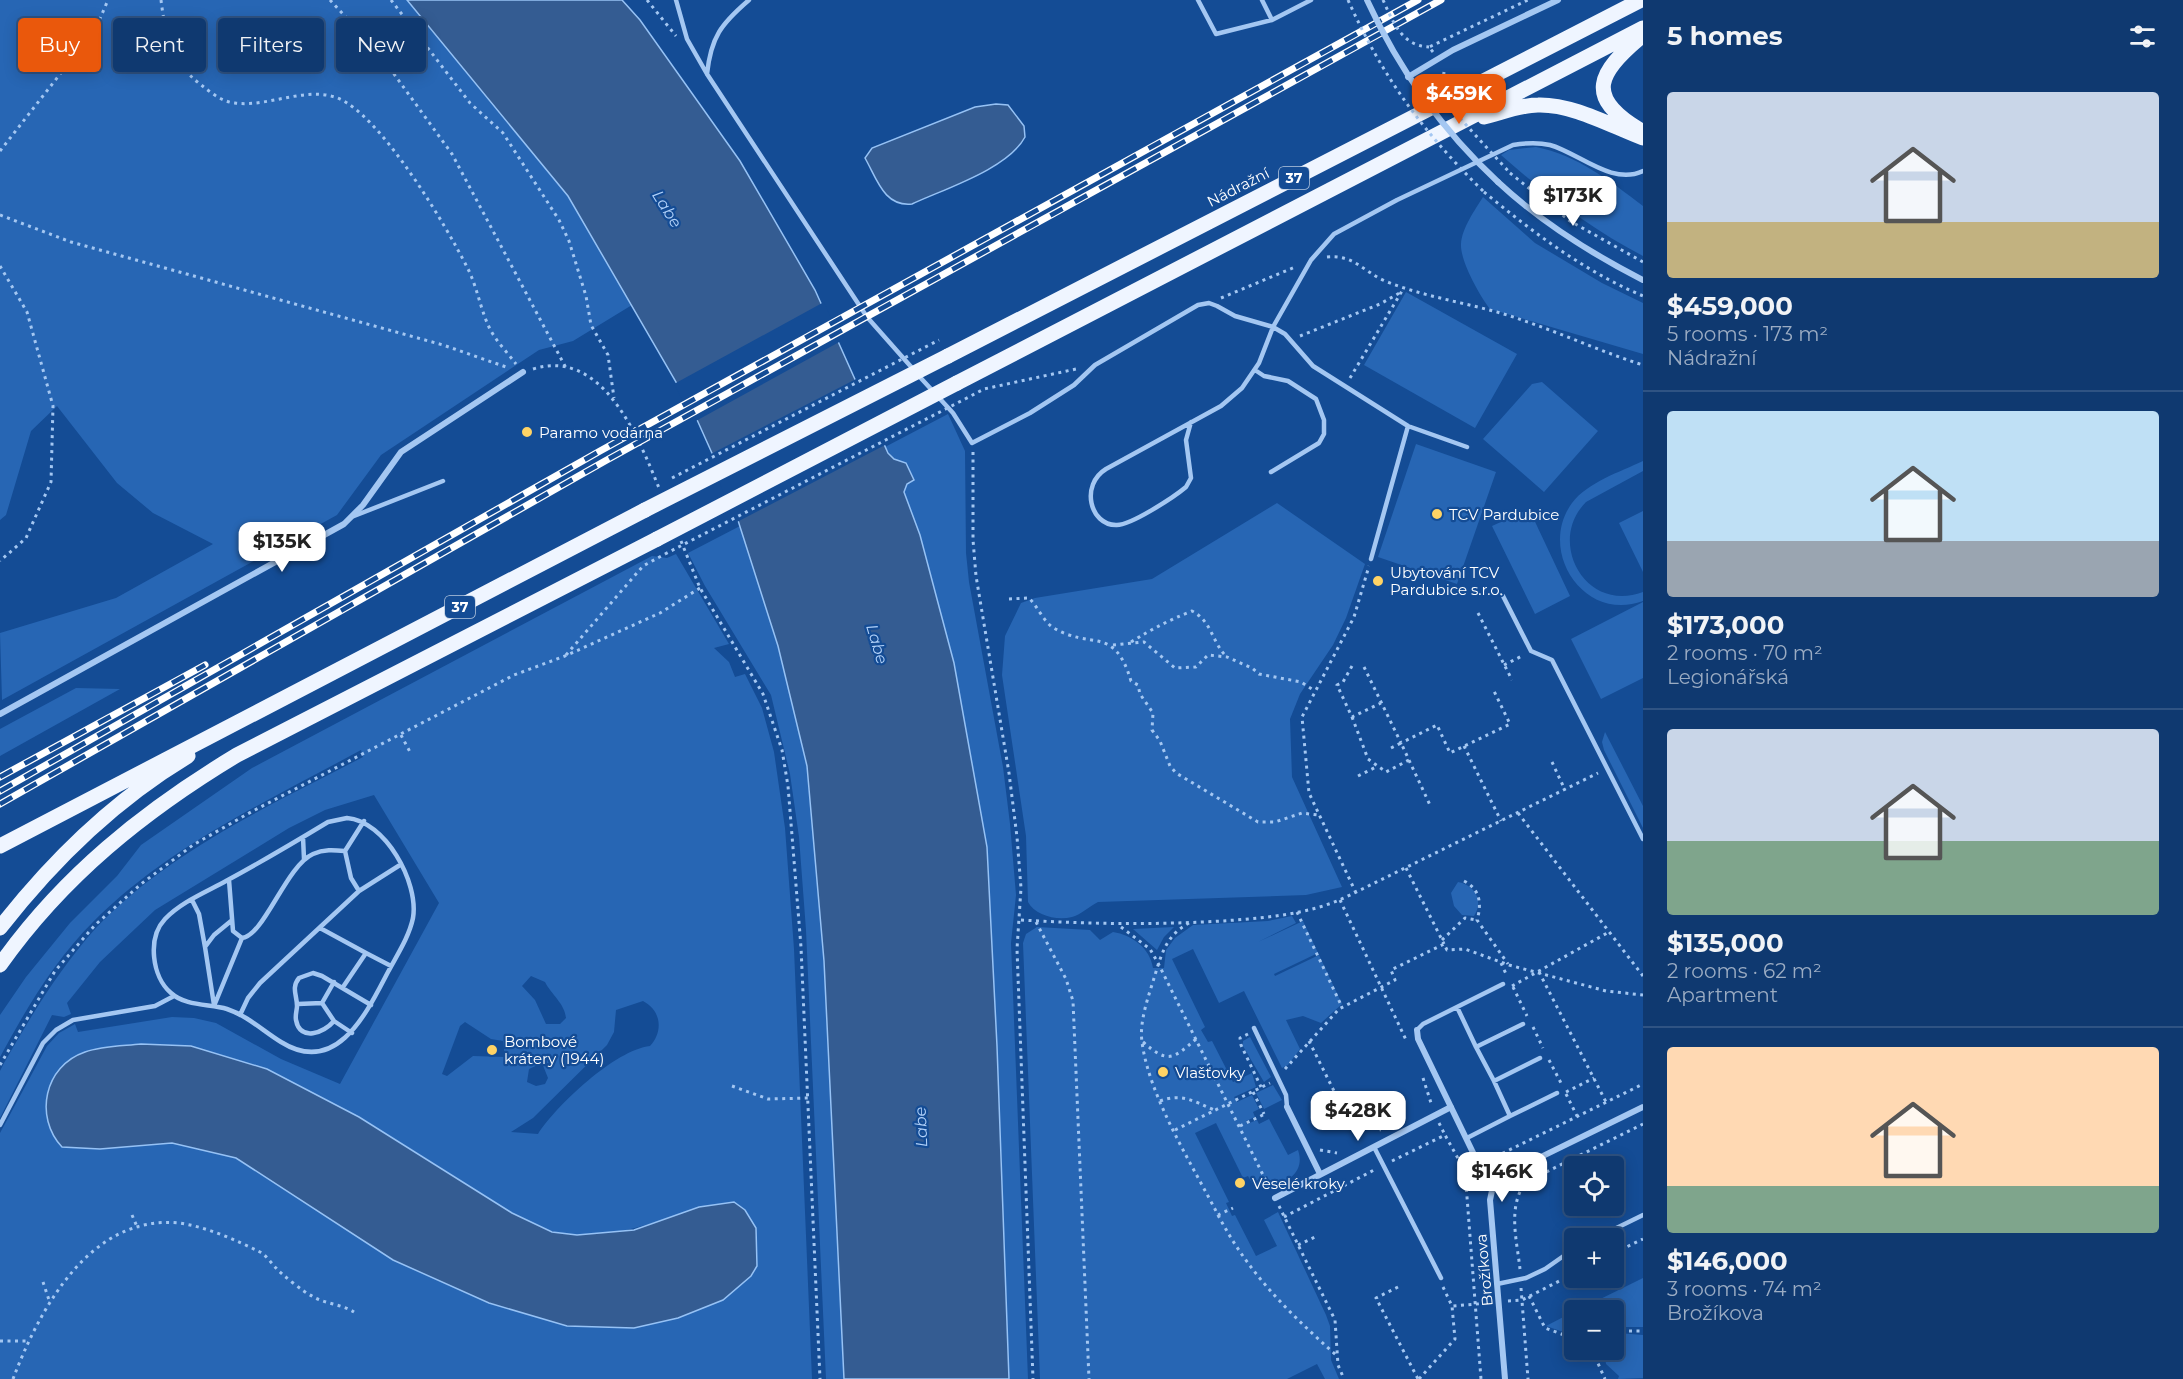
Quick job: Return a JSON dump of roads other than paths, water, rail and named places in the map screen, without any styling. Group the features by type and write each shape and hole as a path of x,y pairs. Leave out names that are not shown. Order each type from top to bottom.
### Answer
{"main road":[{"name":"Nádražní","path":"276,704 645,510 1641,0"},
{"name":"37","path":"0,965 24,930 86,865 145,815 179,790 246,751 1643,28"},
{"path":"1643,35 1613,60 1603,84 1606,100 1614,112 1643,132"},
{"path":"1455,125 1527,106 1547,105 1643,138"},
{"name":"37","path":"0,928 52,866 104,819 180,761 276,704"},
{"path":"0,846 157,762 276,704"}],"street":[{"path":"1367,0 1408,77 1432,112 1462,147 1524,206 1558,232 1643,280"},
{"path":"1408,77 1453,50 1558,0"},
{"path":"0,714 330,533 353,517 401,452 523,372"},
{"path":"1417,1030 1418,1039 1479,1165 1492,1186 1504,1175 1643,1107"},
{"path":"1287,1107 1320,1174"},
{"path":"1275,1198 1451,1107"},
{"name":"Brožíkova","path":"1492,1186 1490,1200 1505,1379"}],"lane":[{"path":"676,0 687,39 707,74 867,317 953,413 972,443 1074,386 1095,365 1198,305 1209,303 1235,316 1273,327 1291,340 1313,366 1408,426 1467,447"},
{"path":"707,74 710,50 716,35 729,17 748,0"},
{"path":"1198,0 1216,34 1272,20 1311,0"},
{"path":"1262,0 1272,20"},
{"path":"1191,422 1186,440 1191,478 1186,487 1124,524 1105,522 1095,511 1090,496 1095,478 1232,397 1255,370 1273,327 1311,260 1328,240 1341,230 1513,145 1532,142 1552,146 1616,174 1632,175 1643,171"},
{"path":"1255,370 1264,376 1288,381 1316,399 1324,420 1324,434 1319,443 1271,472"},
{"path":"1371,559 1408,426"},
{"path":"353,517 443,481"},
{"path":"1503,596 1530,651 1552,660 1643,839"},
{"path":"337,819 364,821 381,833 400,865 413,896 413,918 406,939 371,1005 352,1032 332,1047 310,1053 285,1045 240,1015 174,996 159,977 154,955 154,940 165,918 192,900 303,837 337,819"},
{"path":"359,891 351,878 345,851 364,821"},
{"path":"303,837 304,859"},
{"path":"214,1006 242,938 251,934 304,859 328,850 345,851"},
{"path":"240,1015 248,998 260,983 359,891 400,865"},
{"path":"229,880 233,931 242,938"},
{"path":"192,900 199,914 214,1006"},
{"path":"205,947 214,935 231,921"},
{"path":"320,928 391,966"},
{"path":"343,987 366,953"},
{"path":"334,1022 324,1031 310,1034 299,1027 296,1020 298,1004 295,983 304,975 313,973 334,982 371,1005"},
{"path":"322,1003 334,982"},
{"path":"1417,1030 1423,1024 1503,984"},
{"path":"0,1125 43,1043 56,1030 73,1020 155,1006 174,996"},
{"path":"322,1003 334,1022 352,1032"},
{"path":"298,1004 322,1003"},
{"path":"1457,1007 1510,1116"},
{"path":"1476,1047 1523,1024"},
{"path":"1254,1028 1286,1095 1287,1107"},
{"path":"1494,1082 1540,1058"},
{"path":"1467,1138 1557,1093"},
{"path":"1374,1147 1441,1278"},
{"path":"1616,1228 1643,1215"},
{"path":"1497,1284 1520,1280 1545,1269 1564,1256"}],"water":[{"name":"Labe","path":"407,0 622,0 640,20 740,161 815,290 888,453 894,459 906,463 914,480 907,484 904,492 920,535 954,663 987,847 1009,1379 844,1379 824,961 807,766 778,646 728,489 694,413 568,196 426,23 426,18 422,18"},
{"path":"1008,105 1024,126 1025,137 1005,159 974,177 912,204 895,201 882,190 865,158 872,148 975,107"},
{"path":"141,1044 191,1046 267,1069 359,1117 512,1213 552,1232 577,1235 634,1230 699,1207 734,1202 745,1210 756,1228 757,1266 751,1276 723,1300 678,1318 634,1328 567,1326 489,1303 393,1260 236,1158 172,1143 100,1149 62,1147 53,1135 46,1107 52,1080 60,1069 71,1059 85,1052 105,1047"}],"railway":[{"path":"0,791 600,451 1418,0"},
{"path":"0,804 605,461 1441,0"},
{"path":"0,777 205,665"}],"place":[{"name":"Paramo vodárna","path":"527,432"},
{"name":"TCV Pardubice","path":"1437,514"},
{"name":"Ubytování TCV Pardubice s.r.o.","path":"1378,581"},
{"name":"Bombové krátery (1944)","path":"492,1050"},
{"name":"Vlašťovky","path":"1163,1072"},
{"name":"Veselé kroky","path":"1240,1183"}]}
